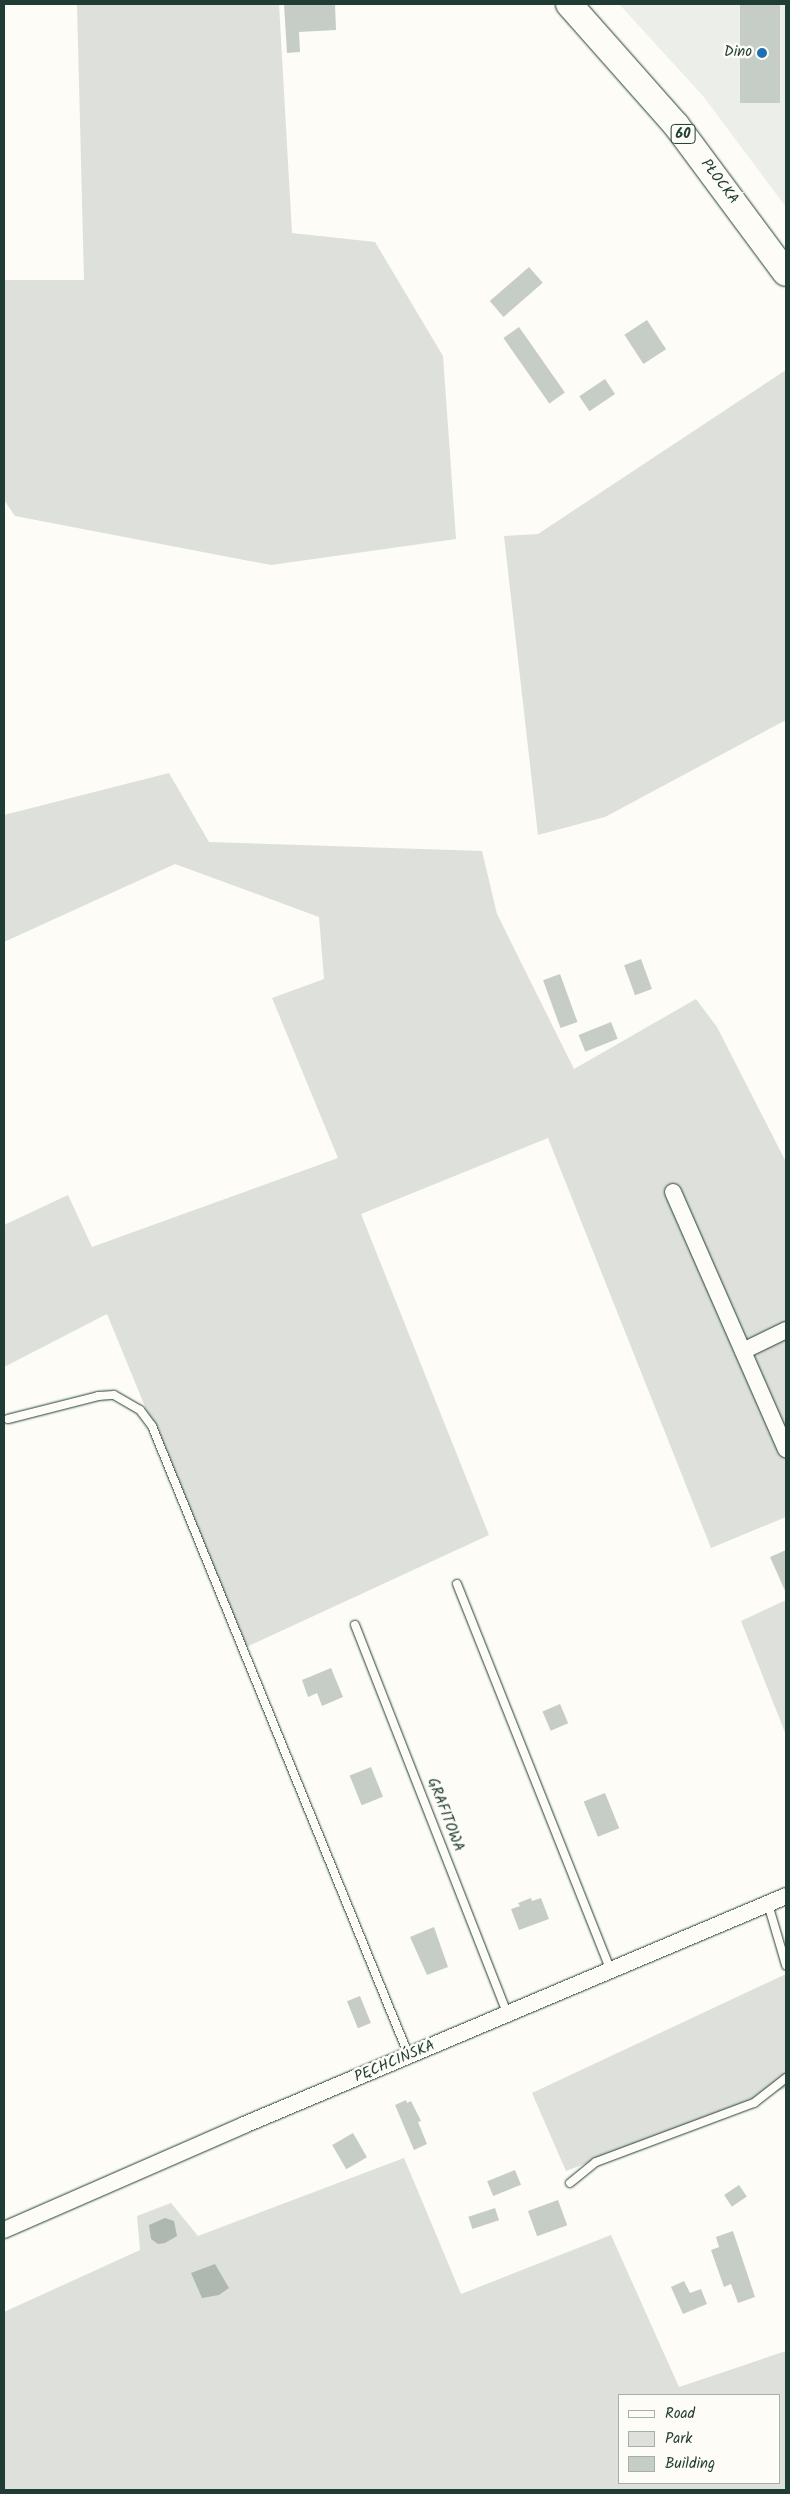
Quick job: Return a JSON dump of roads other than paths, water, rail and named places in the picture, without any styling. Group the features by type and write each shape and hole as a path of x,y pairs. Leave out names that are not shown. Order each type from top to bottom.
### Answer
{"main road":[{"name":"PŁOCKA","path":"569,4 676,125 786,273"}],"street":[{"path":"673,1192 786,1449"},
{"path":"743,1351 786,1330"},
{"name":"PĘCHCIŃSKA","path":"4,2230 244,2125 786,1896"}],"lane":[{"path":"8,1419 98,1396 114,1395 140,1410 152,1426 409,2056"},
{"path":"458,1584 611,1971"},
{"name":"GRAFITOWA","path":"355,1625 508,2015"},
{"path":"768,1904 786,1966"},
{"path":"570,2183 596,2162 754,2104 786,2078"}],"place":[{"name":"Dino","path":"762,53"}]}
